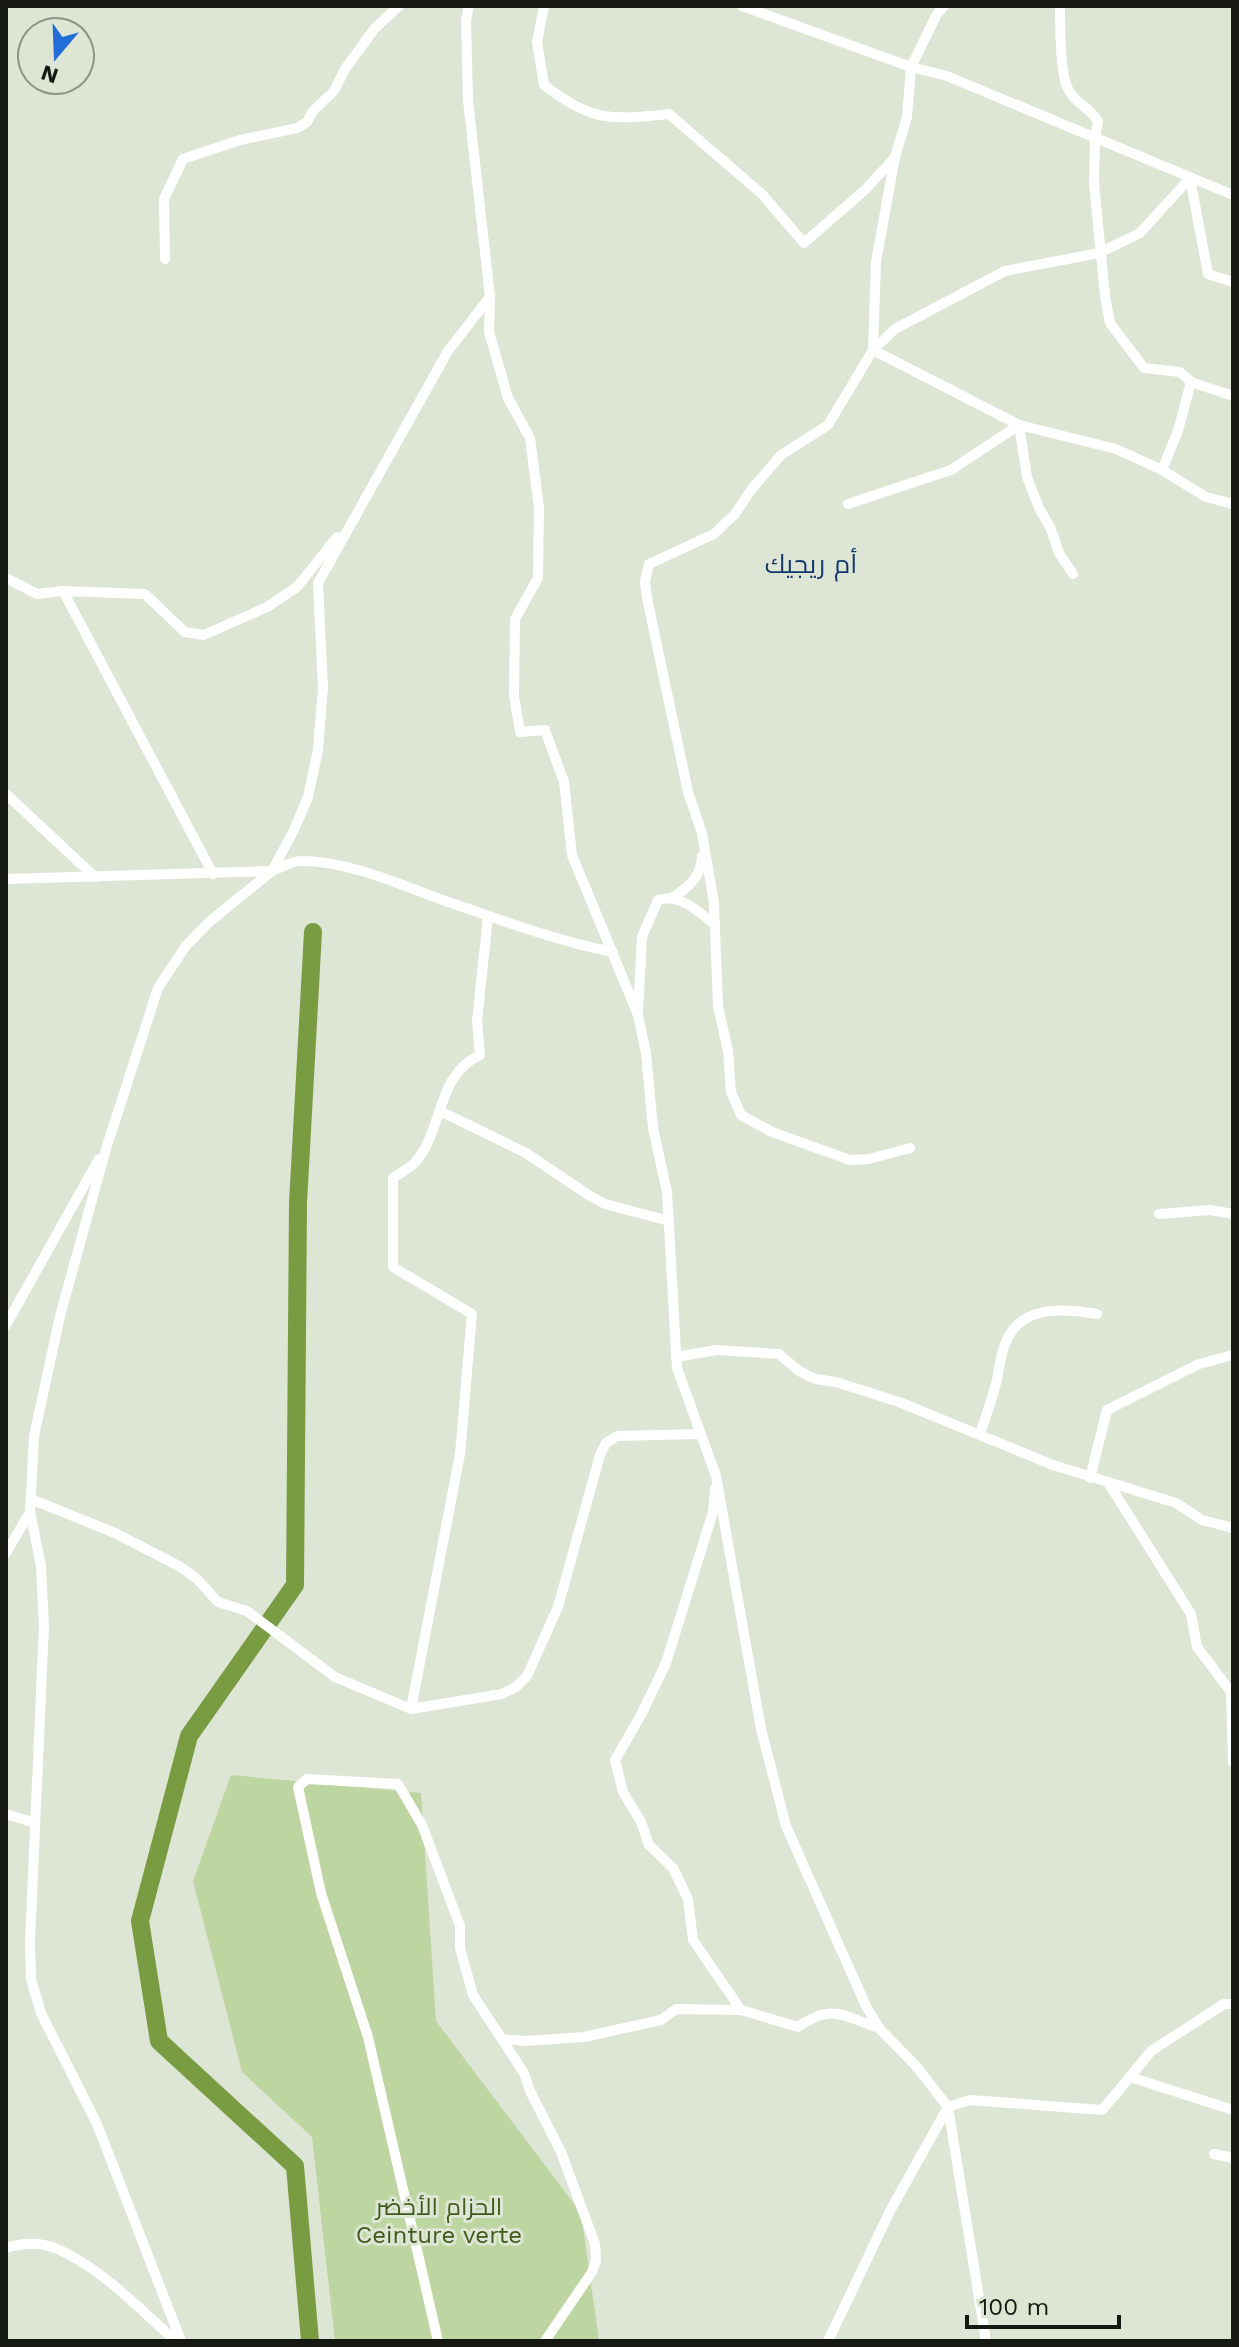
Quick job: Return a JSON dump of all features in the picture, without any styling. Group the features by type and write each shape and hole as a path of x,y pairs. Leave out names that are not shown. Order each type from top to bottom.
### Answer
{"street":[{"path":"165,259 164,199 183,159 240,140 297,128 307,122 313,111 334,91 345,69 375,28 399,6"},
{"path":"469,6 466,20 468,100 490,297 489,332 508,398 530,438 539,508 538,578 515,619 514,696 520,732 545,730 564,782 572,855 638,1015 646,1053 653,1128 667,1192 677,1368 716,1476 758,1714 786,1826 866,2006 879,2028 916,2066 948,2107 986,2341"},
{"path":"544,6 537,42 544,85 586,112 621,119 669,114 762,194 804,243 866,189 895,157"},
{"path":"743,6 911,67 947,76 1233,195"},
{"path":"873,350 876,262 895,157 907,117 911,67 944,6"},
{"path":"1060,6 1066,88 1077,102 1089,107 1098,121 1094,183 1099,253 1110,323 1144,368 1180,372 1191,382 1233,396"},
{"path":"910,1148 869,1159 850,1160 772,1132 741,1115 731,1092 728,1051 718,1006 715,925 702,833 688,792 647,598 645,581 649,564 714,534 735,514 781,455 828,425 873,350 895,329 1005,271 1099,253 1140,233 1190,178"},
{"path":"1190,178 1208,274 1233,282"},
{"path":"272,871 308,797 318,750 323,687 318,583 448,351 490,297"},
{"path":"873,350 1019,425 1116,449 1162,470 1206,497 1233,504"},
{"path":"1162,470 1178,431 1191,382"},
{"path":"848,504 951,470 1019,425"},
{"path":"1019,425 1027,477 1059,553 1073,574"},
{"path":"6,578 37,594 63,591 145,594 185,632 204,635 267,607 297,587 353,517"},
{"path":"63,591 213,874"},
{"path":"6,794 95,877"},
{"path":"638,1015 641,952 646,923 658,900 672,898 695,880 701,868 702,833"},
{"path":"178,2341 97,2124 41,2013 31,1979 44,1625 41,1566 30,1512 34,1436 60,1316 106,1149 158,988 185,947 208,923 272,871 296,861 319,862 377,876 488,916 580,945 613,952"},
{"path":"6,879 272,871"},
{"path":"672,898 690,906 715,925"},
{"path":"411,1709 460,1454 472,1314 393,1267 393,1178 417,1161 451,1078 466,1062 480,1055 477,1022 488,916"},
{"path":"440,1111 526,1153 605,1204 669,1221"},
{"path":"6,1325 106,1149"},
{"path":"1159,1214 1210,1210 1233,1214"},
{"path":"980,1434 997,1380 1003,1346 1016,1328 1030,1316 1051,1308 1097,1314"},
{"path":"676,1357 717,1350 779,1354 799,1371 815,1379 836,1382 899,1402 1090,1478 1176,1503 1202,1520 1233,1528"},
{"path":"1090,1478 1107,1410 1199,1364 1231,1355"},
{"path":"31,1499 115,1533 179,1566 197,1579 218,1602 247,1611 335,1677 411,1709 502,1694 516,1687 527,1676 558,1607 606,1443 624,1435 700,1434"},
{"path":"716,1476 713,1512 666,1663 615,1760 623,1792 641,1822 649,1845 673,1868 688,1899 693,1940 741,2010"},
{"path":"1109,1484 1191,1614 1197,1647 1231,1692 1233,1762"},
{"path":"6,1553 30,1512"},
{"path":"438,2341 368,2037 321,1893 298,1787 307,1779 398,1784 422,1825 460,1926 460,1948 473,1995 524,2073 561,2152 595,2244 596,2261 592,2272 545,2341"},
{"path":"6,1814 35,1823"},
{"path":"828,2341 890,2211 948,2107 965,2102 1102,2110 1151,2051 1224,2004 1233,2004"},
{"path":"502,2039 526,2041 584,2037 661,2020 676,2009 741,2010 798,2027 825,2012 879,2028"},
{"path":"1130,2077 1233,2110"},
{"path":"1214,2154 1233,2158"},
{"path":"6,2248 33,2243 55,2248 108,2282 178,2341"}],"green space":[{"name":"الحزام الأخضر Ceinture verte","path":"231,1775 421,1793 436,2021 581,2213 599,2341 335,2341 312,2137 242,2072 193,1881"}],"waterway":[{"path":"310,2341 295,2166 159,2041 140,1921 189,1736 295,1585 298,1203 313,932"}],"district":[{"name":"أم ريجيك","path":"811,564"}]}
